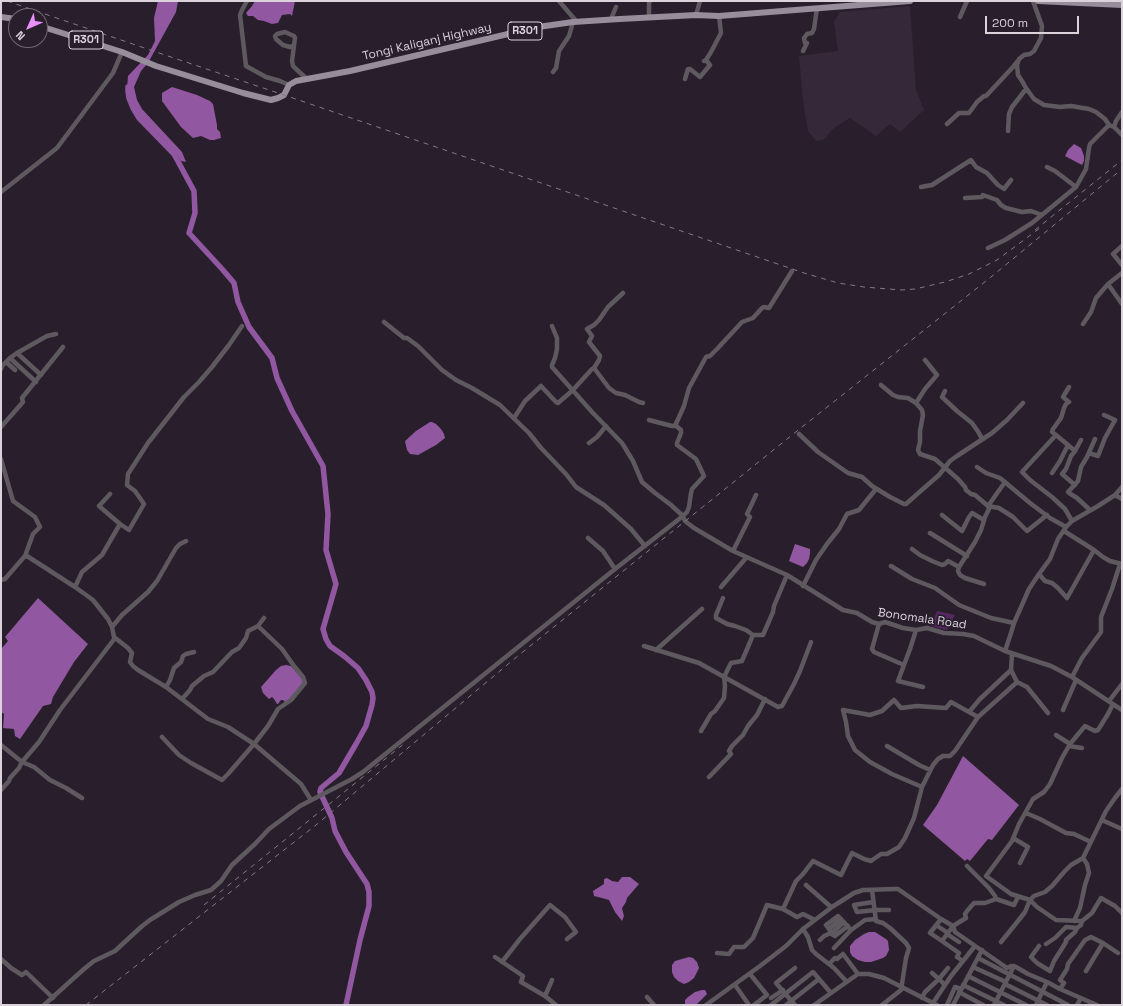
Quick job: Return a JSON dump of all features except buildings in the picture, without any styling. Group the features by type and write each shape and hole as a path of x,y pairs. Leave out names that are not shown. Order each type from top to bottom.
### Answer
{"main road":[{"name":"Tongi Kaliganj Highway","path":"48,29 122,52 156,66 243,93 271,100 284,95 289,85 296,82 350,71 538,27 611,19 696,15 719,16 910,1"},
{"path":"1038,1 1122,5"}],"street":[{"path":"247,1 240,15 246,66 266,77 289,85"},
{"path":"553,72 556,68 559,51 569,36 575,22 559,1"},
{"path":"643,1 650,2 649,18"},
{"path":"696,15 700,1"},
{"path":"960,17 966,1"},
{"path":"946,124 959,112 969,113 977,102 986,96 999,83 1019,59 1034,51 1041,38 1042,26 1033,1"},
{"path":"611,19 616,7"},
{"path":"803,51 807,43 805,42 804,38 808,34 812,33 814,29 817,8"},
{"path":"685,79 688,69 700,77 710,65 705,60 721,33 719,16"},
{"path":"293,46 293,66 307,79"},
{"path":"1,192 57,148 113,73 122,52"},
{"path":"1019,59 1017,65 1018,75 1026,89 1034,98 1044,105 1060,107 1072,106 1090,109 1105,119 1122,135"},
{"path":"1008,131 1009,114 1012,107 1026,89"},
{"path":"988,248 1020,231 1076,187 1086,169 1090,144 1112,126 1122,112"},
{"path":"922,188 932,186 971,160 976,167 987,173 1004,189 1011,180"},
{"path":"1047,167 1055,171 1076,187"},
{"path":"965,198 983,195 997,200 1006,208 1022,212 1031,211 1042,215"},
{"path":"1122,246 1113,254 1122,265"},
{"path":"675,425 684,406 689,388 706,357 710,356 742,322 753,318 762,308 769,308 792,270"},
{"path":"1083,324 1091,312 1096,298 1108,284 1122,273"},
{"path":"1108,284 1122,304"},
{"path":"514,418 525,402 541,386 557,403 560,402 594,368 600,356 588,342 592,336 587,329 599,320 608,307 623,293"},
{"path":"384,322 404,338 407,338 418,346 442,370 456,380 500,405 529,433 576,487 604,505 631,530 645,546"},
{"path":"110,494 99,506 129,530 144,504 134,491 127,485 128,474 148,443 184,396 212,367 242,326"},
{"name":"Bonomala Road","path":"552,326 557,338 557,349 552,365 592,412 622,443 633,461 642,482 671,504 683,516 685,521 694,528 733,552 787,576 843,610 857,613 872,622 879,624 885,622 916,630 927,628 944,633 974,636 1012,654 1051,666 1122,710"},
{"path":"1,369 10,358 17,353 47,336 56,334"},
{"path":"1,427 23,402 22,398 63,347"},
{"path":"17,353 41,375"},
{"path":"10,358 36,382"},
{"path":"916,403 937,375 925,360"},
{"path":"6,362 15,370"},
{"path":"594,368 609,388 616,393 625,395 643,403"},
{"path":"880,385 893,395 908,398 916,403 922,410 924,415 920,431 918,450 920,454 935,459 958,479 971,494 975,495 988,506 999,508 1013,517 1027,531 1047,515"},
{"path":"1069,387 1063,397 1069,402 1066,404 1061,418 1052,432 1075,451"},
{"path":"945,391 942,397 972,423 982,440"},
{"path":"799,434 827,459 848,473 862,477 876,489 906,504 935,479 956,456 998,428 1023,403"},
{"path":"1089,452 1098,456 1105,438 1115,420 1104,415"},
{"path":"44,1005 75,976 94,961 115,951 150,920 179,902 211,890 221,881 234,863 269,829 300,806 363,772 615,568 683,516 689,507 692,489 704,476 696,459 677,445 681,430 675,425 672,426 649,420"},
{"path":"589,443 597,437 606,426"},
{"path":"1056,435 1022,472 1030,480 1045,490 1065,509 1072,521"},
{"path":"1090,510 1068,492 1079,479 1081,467 1095,439"},
{"path":"1075,485 1062,474 1081,440"},
{"path":"1052,472 1060,461 1068,445"},
{"path":"1,459 13,501 35,517 40,527 33,534 25,556 5,579 1,580"},
{"path":"977,467 986,473 1000,478 1030,503 1103,557 1121,564 1101,617 1101,632 1082,658 1074,679 1071,694 1063,710"},
{"path":"984,584 964,578 958,571 978,536 989,509 988,506 1005,482"},
{"path":"1005,651 1014,623 1029,589 1050,560 1058,539 1065,529 1072,521 1115,495 1122,487"},
{"path":"803,586 816,560 839,530 848,514 859,510 876,489"},
{"path":"733,552 750,517 747,514 756,495"},
{"path":"1115,495 1122,499"},
{"path":"942,515 962,531 972,513 984,520"},
{"path":"75,587 82,572 102,555 120,524"},
{"path":"930,533 966,556"},
{"path":"588,538 603,551 615,568"},
{"path":"112,627 122,615 148,592 157,581 176,548 186,541"},
{"path":"912,550 942,565 948,561 959,567"},
{"path":"1039,574 1045,581 1052,583 1058,588 1067,598 1094,550"},
{"path":"25,556 28,556 93,600 108,619 112,627 114,638 128,648 132,653 130,662 133,666 166,687 208,719 228,727 254,744 301,784 312,799"},
{"path":"721,587 746,558"},
{"path":"891,566 912,579 935,588 960,605 991,618 1014,623"},
{"path":"723,598 716,618 727,624 746,630 753,635 763,635 787,576"},
{"path":"656,650 702,609"},
{"path":"182,699 192,686 204,676 213,672 232,652 239,648 246,638 248,631 258,626 264,618"},
{"path":"879,624 872,649 874,652 904,665"},
{"path":"162,737 179,755 222,780 254,744 268,726 278,709 291,700 305,683 303,677 282,649 258,626"},
{"path":"916,630 898,681 923,687"},
{"path":"701,731 711,714 715,711 724,698 724,677 732,663 742,661 753,635"},
{"path":"1,790 19,768 114,638"},
{"path":"644,646 699,663 778,707 782,706 800,671 811,642"},
{"path":"166,687 174,668 181,662 183,656 194,652"},
{"path":"1012,654 1011,670 1017,682 1027,687 1048,713"},
{"path":"969,712 980,699 1011,670"},
{"path":"783,910 796,881 813,861 841,875 852,853 864,859 871,860 881,854 887,854 899,847 914,818 922,787 930,770 938,759 943,756 950,756 955,751 978,717 1017,682"},
{"path":"1082,921 1056,920 1037,907 1030,900 1011,894 986,876 1013,838 1033,799 1044,792 1050,784 1070,745 1085,726 1095,731 1098,730 1108,714 1111,702 1122,684"},
{"path":"709,777 731,754 730,751 732,746 743,735 757,715 765,699"},
{"path":"922,787 892,774 870,762 855,750 848,736 843,710 870,715 882,711 894,700 901,708 918,706 946,708 951,702 978,717"},
{"path":"1056,735 1070,745 1082,748"},
{"path":"1,745 22,762 34,767 50,780 82,798"},
{"path":"887,746 930,770"},
{"path":"1000,942 1025,912 1030,900 1034,896 1048,889 1071,865 1083,858 1106,811 1122,789"},
{"path":"1026,813 1066,833 1074,834 1091,842"},
{"path":"1102,821 1122,829"},
{"path":"1013,838 1028,847 1020,863"},
{"path":"1074,921 1080,908 1089,873 1087,864 1083,858"},
{"path":"966,866 989,888 996,896 996,899"},
{"path":"806,885 831,907"},
{"path":"706,1005 786,946 803,929 831,907 854,893 863,890 895,888 940,919 953,926 955,932 1007,968 1014,966 1031,976 1097,1005"},
{"path":"872,890 875,919"},
{"path":"942,941 953,926 966,918 966,914 974,902 985,903 996,899 1014,905 1018,897"},
{"path":"1039,946 1031,957 1037,963 1050,971 1066,940 1081,925 1082,921 1092,913 1101,898 1115,906 1122,913"},
{"path":"873,902 852,906 857,912 889,910"},
{"path":"502,962 550,905 565,917 576,932 567,939"},
{"path":"717,953 729,954 734,947 744,947 753,938 767,905 783,910 797,917 803,914 815,920"},
{"path":"842,940 831,933 826,925 838,916 849,928"},
{"path":"820,940 824,936 849,928 865,920 875,919 876,922 883,923 890,928 906,943 909,948 901,990 882,1005"},
{"path":"940,919 930,933 959,953 957,957 963,961"},
{"path":"831,933 843,920"},
{"path":"936,925 959,942"},
{"path":"1046,944 1055,938 1066,927 1077,928"},
{"path":"834,948 842,940 849,928"},
{"path":"803,929 808,937 812,950 846,981"},
{"path":"1060,989 1064,983 1060,980 1067,969 1068,964 1085,940 1091,937 1118,953"},
{"path":"1086,970 1103,943"},
{"path":"814,1005 821,1003 846,981 858,974 869,974 884,978 935,1004 945,985 975,946"},
{"path":"953,1005 982,950"},
{"path":"829,964 843,954 858,974"},
{"path":"495,957 523,976 521,982 545,996 556,1005"},
{"path":"978,958 1068,1005"},
{"path":"1,959 22,975 26,972 53,998"},
{"path":"995,1003 1014,966"},
{"path":"973,967 1006,983 1037,1003 1047,1005"},
{"path":"793,1003 775,984 795,968"},
{"path":"922,998 925,992 948,968"},
{"path":"771,998 784,992 813,972 831,993"},
{"path":"932,973 945,985"},
{"path":"750,974 767,995 754,1005"},
{"path":"968,976 1026,1005"},
{"path":"786,1005 793,1003 819,979"},
{"path":"545,996 552,980"},
{"path":"1037,1003 1047,982"},
{"path":"735,985 749,1005"},
{"path":"947,1005 954,987 1004,1005"},
{"path":"961,989 983,1005"},
{"path":"771,1005 784,992"},
{"path":"647,997 654,1005"},
{"path":"1077,1005 1081,998"}],"shaded area":[{"path":"158,1 178,1 176,12 148,63 141,71 134,87 137,100 142,109 182,152 186,162 181,161 176,153 157,133 145,124 131,106 127,89 128,76 148,55 155,41 154,18"},
{"path":"255,1 295,1 292,16 290,14 282,15 278,23 272,24 258,20 253,16 248,16 246,13"},
{"path":"910,6 916,90 924,110 900,132 890,124 876,136 850,118 834,128 823,140 816,141 808,131 803,101 799,56 838,51 834,22 840,12"},
{"path":"172,87 197,95 213,104 217,129 220,132 221,138 210,140 201,136 193,138 181,127 162,101 162,93"},
{"path":"1074,144 1081,148 1084,156 1082,165 1065,156"},
{"path":"430,422 436,424 441,429 445,438 418,455 410,454 407,450 405,441 416,431"},
{"path":"795,544 810,549 809,559 803,567 789,561"},
{"path":"38,598 88,644 74,662 53,697 51,704 43,706 20,739 15,736 14,729 3,728 4,714 1,712 1,649 8,641 5,637"},
{"path":"937,611 955,615 947,630 931,626"},
{"path":"281,666 291,666 304,681 292,697 285,702 281,700 277,704 272,697 269,699 263,693 261,687 276,670"},
{"path":"963,756 1019,805 992,840 988,839 970,861 967,859 965,861 923,825 937,805"},
{"path":"622,877 630,877 639,884 627,898 622,908 624,916 622,921 615,912 609,900 594,896 593,891 604,884 604,879 607,878 618,882"},
{"path":"869,932 875,932 886,939 888,941 889,950 883,958 871,962 865,962 852,956 850,946 855,940"},
{"path":"689,957 693,958 697,962 699,968 694,978 684,984 674,977 672,965 675,961"},
{"path":"705,990 707,994 696,1005 685,1004 685,1000 688,997 695,992"}],"waterway":[{"path":"128,87 129,98 139,118 174,154 194,191 195,213 189,233 234,283 238,302 249,327 272,358 277,378 292,411 323,466 328,514 326,550 336,584 323,629 330,646 358,668 366,680 372,692 373,698 366,726 356,744 339,773 321,788 320,792 332,818 335,831 346,852 367,884 369,892 369,906 346,1005"}],"railway":[{"path":"7,1 804,273 838,283 901,290 915,289 945,282 969,274 997,260 1040,228"},
{"path":"1035,230 1122,160"},
{"path":"86,1005 316,825 519,655 991,277 1122,169"},
{"path":"204,905 405,743"}]}
